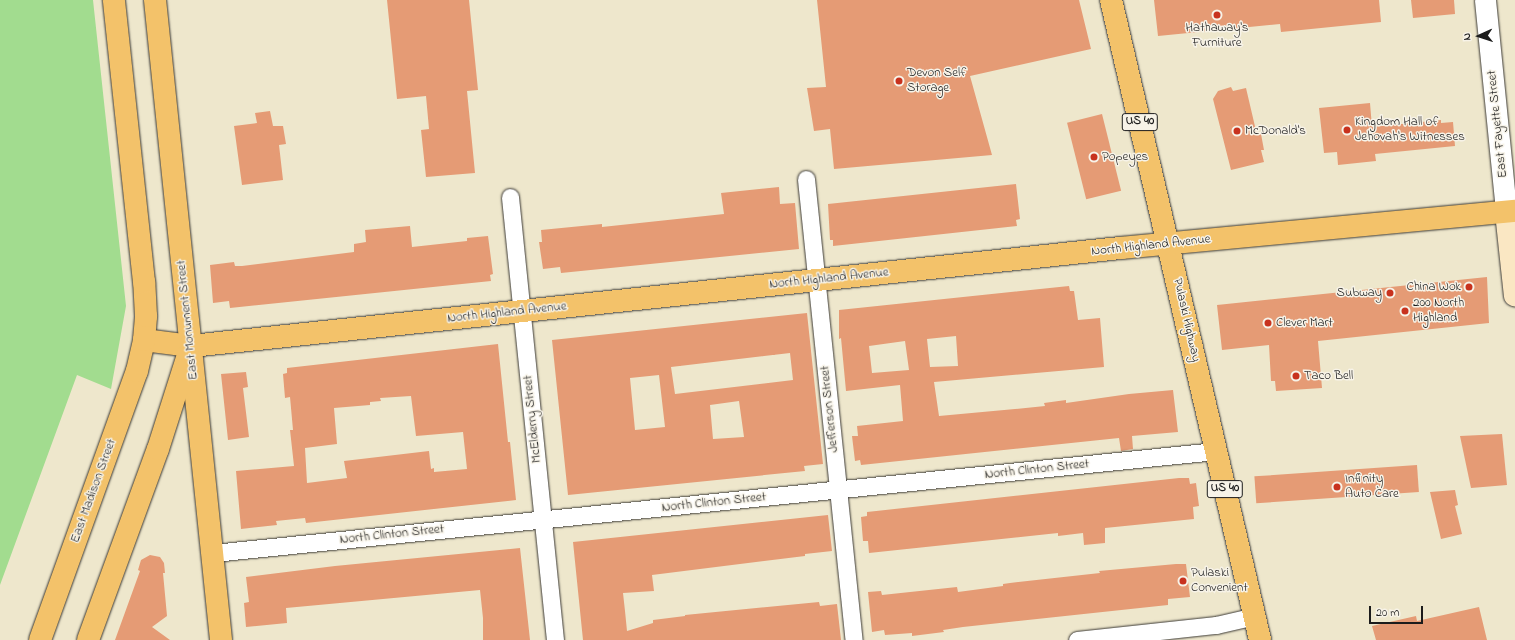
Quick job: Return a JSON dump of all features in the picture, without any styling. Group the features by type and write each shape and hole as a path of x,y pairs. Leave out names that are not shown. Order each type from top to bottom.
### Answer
{"main road":[{"path":"114,0 144,282 146,316 144,340"},
{"name":"East Monument Street","path":"155,0 221,640"},
{"name":"Pulaski Highway","path":"1111,0 1260,640"},
{"name":"North Highland Avenue","path":"144,340 191,346 1168,244 1511,211"},
{"name":"East Fayette Street","path":"1511,211 1515,296"},
{"name":"East Madison Street","path":"40,640 137,371 144,340"},
{"path":"88,640 158,449 191,346"}],"street":[{"name":"East Fayette Street","path":"1485,0 1511,211"},
{"name":"Jefferson Street","path":"806,179 854,640"},
{"name":"McElderry Street","path":"510,197 555,640"},
{"name":"North Clinton Street","path":"212,553 1216,451"},
{"path":"1077,640 1216,625 1254,616"}],"green space":[{"path":"0,0 93,0 126,306 111,389 77,375 0,585"}],"building":[{"path":"387,0 469,0 478,90 467,91 475,173 426,177 421,130 429,129 426,96 397,99"},
{"name":"Devon Self Storage","path":"817,0 1079,0 1091,49 970,76 992,155 834,169 830,129 814,131 807,88 826,87"},
{"path":"1154,0 1379,0 1381,22 1281,32 1280,24 1158,36"},
{"path":"1411,0 1454,0 1455,14 1413,18"},
{"name":"McDonald's","path":"1231,87 1233,91 1246,88 1257,135 1261,134 1264,150 1261,150 1264,162 1231,170 1213,99 1218,91"},
{"path":"1370,103 1372,127 1441,120 1441,123 1453,122 1455,146 1375,154 1376,161 1338,165 1337,152 1324,153 1319,108"},
{"path":"270,111 273,126 283,126 286,144 279,145 283,180 242,185 234,126 257,123 255,113"},
{"name":"Popeyes","path":"1102,114 1121,191 1086,199 1067,123"},
{"path":"1016,184 1020,219 1016,220 1017,226 833,246 833,240 830,240 828,204"},
{"path":"779,187 780,204 795,203 799,249 561,273 560,267 543,269 539,242 542,242 541,230 602,224 602,227 724,214 721,193"},
{"path":"410,226 412,247 467,241 467,238 488,236 493,274 490,275 491,281 230,308 229,301 213,303 210,265 234,262 235,266 242,266 354,252 354,244 366,242 365,230"},
{"path":"1487,277 1489,323 1318,341 1322,388 1276,391 1275,381 1271,381 1269,345 1222,350 1217,305"},
{"path":"1069,286 1070,291 1074,291 1078,320 1100,318 1104,367 934,382 939,416 1045,406 1044,403 1066,400 1066,403 1129,394 1173,390 1178,432 1132,436 1133,449 1121,451 1119,438 861,465 860,460 855,461 852,436 858,436 857,426 903,421 900,385 846,391 841,338 839,339 839,310","holes":["956,336 958,366 930,367 927,339","905,341 909,370 872,373 869,346"]},
{"path":"807,313 823,464 804,466 805,471 568,495 552,340","holes":["790,353 793,380 675,394 671,367","659,375 665,427 635,430 630,378","739,401 744,437 713,439 710,405"]},
{"path":"498,344 508,442 510,442 516,500 306,523 305,518 276,521 277,525 241,529 236,471 294,466 290,430 293,430 290,397 285,398 283,374 287,373 287,368","holes":["411,396 416,436 463,432 467,469 434,472 434,468 431,469 429,451 344,461 347,478 307,483 305,448 337,444 334,408 370,405 370,402 381,401 380,398"]},
{"path":"246,372 248,387 243,388 249,437 228,440 221,374"},
{"path":"1502,434 1507,485 1471,488 1460,436"},
{"name":"Infinity Auto Care","path":"1417,465 1419,492 1256,503 1254,476"},
{"path":"1189,478 1190,484 1196,483 1199,506 1193,507 1194,519 1105,528 1105,543 1084,545 1083,533 1058,536 1058,533 869,553 868,541 863,541 861,517 867,516 867,512"},
{"path":"1455,490 1458,505 1455,506 1462,534 1441,539 1430,492"},
{"path":"828,515 832,551 805,554 805,556 652,575 654,591 623,593 627,631 653,623 653,620 685,615 819,602 820,606 837,604 841,640 583,640 573,542"},
{"path":"520,548 530,640 483,640 483,618 480,590 286,608 287,623 246,627 244,603 249,602 246,577 335,566"},
{"path":"150,555 160,557 164,563 165,573 163,573 167,616 152,627 170,640 115,640 140,571 138,570 141,560"},
{"path":"1186,564 1190,597 1168,599 1168,605 963,627 943,630 944,632 912,636 912,633 885,635 884,630 872,632 868,592 881,591 882,595 957,587 958,592 1003,586 1003,584 1010,583 1100,573 1099,571"},
{"path":"1479,607 1487,640 1376,640 1372,626 1416,616 1417,621"}],"place":[{"name":"Hathaway's Furniture","path":"1217,15"},
{"name":"Devon Self Storage","path":"899,81"},
{"name":"Kingdom Hall of Jehovah's Witnesses","path":"1347,130"},
{"name":"McDonald's","path":"1237,131"},
{"name":"Popeyes","path":"1094,157"},
{"name":"China Wok","path":"1469,287"},
{"name":"Subway","path":"1390,293"},
{"name":"200 North Highland","path":"1405,311"},
{"name":"Clever Mart","path":"1268,323"},
{"name":"Taco Bell","path":"1296,376"},
{"name":"Infinity Auto Care","path":"1337,487"},
{"name":"Pulaski Convenient","path":"1183,581"}]}
